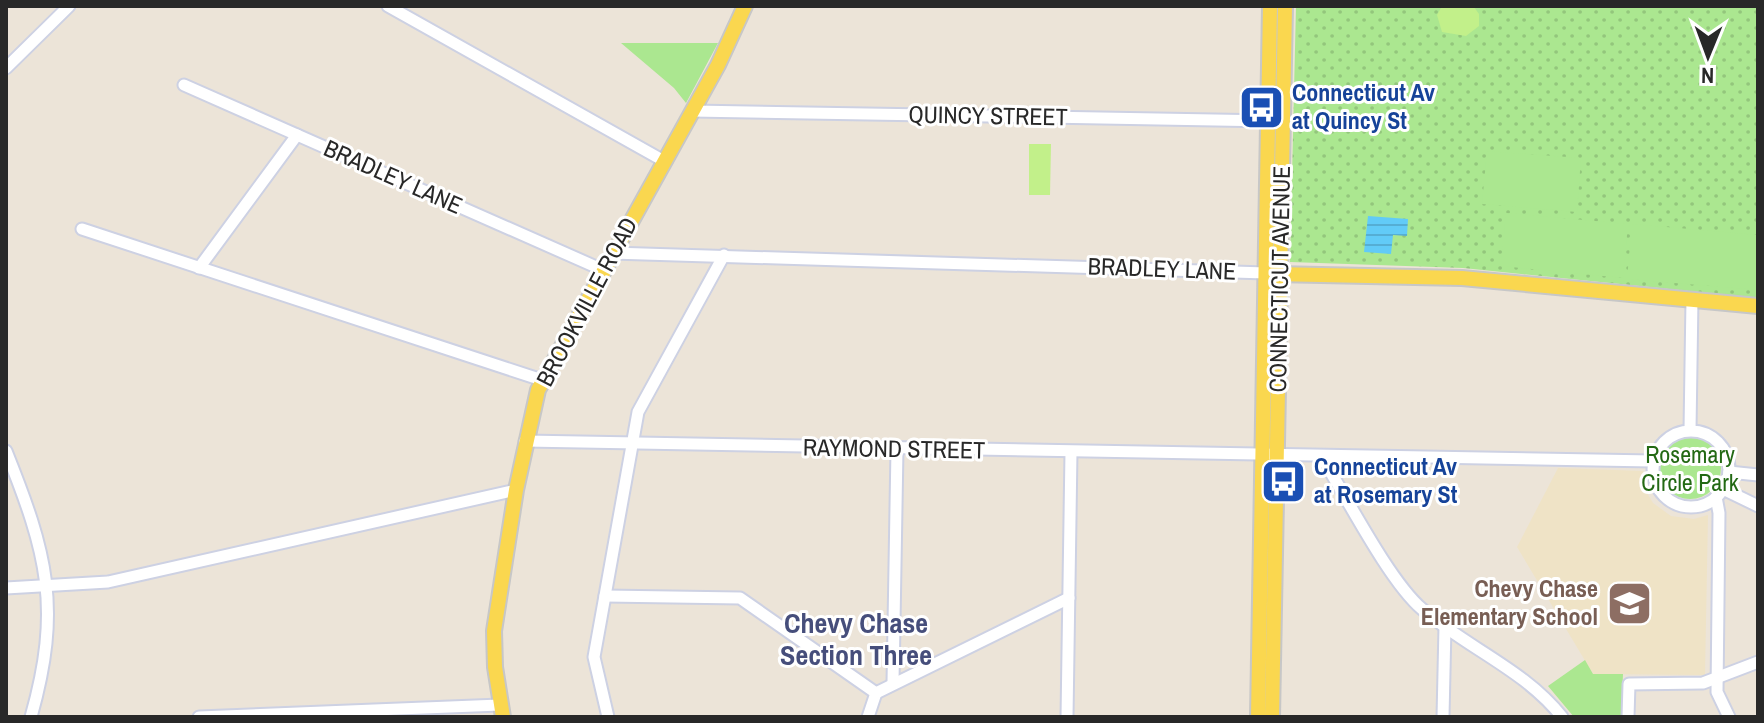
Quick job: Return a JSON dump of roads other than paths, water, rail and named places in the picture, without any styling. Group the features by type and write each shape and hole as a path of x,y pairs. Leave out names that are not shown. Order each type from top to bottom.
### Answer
{"main road":[{"name":"BROOKVILLE ROAD","path":"502,711 494,631 525,441 542,380 692,111 745,6"},
{"name":"CONNECTICUT AVENUE","path":"1270,6 1276,121"},
{"name":"CONNECTICUT AVENUE","path":"1272,717 1270,455 1273,273 1276,121 1285,6"},
{"name":"BRADLEY LANE","path":"1273,273 1462,278 1758,306"},
{"name":"CONNECTICUT AVENUE","path":"1258,717 1270,455"}],"street":[{"path":"6,68 69,6"},
{"path":"388,6 664,161"},
{"name":"BRADLEY LANE","path":"184,85 603,270"},
{"name":"QUINCY STREET","path":"692,111 1276,121"},
{"path":"199,268 297,135"},
{"path":"82,229 542,380"},
{"name":"BRADLEY LANE","path":"612,253 1273,273"},
{"path":"608,717 594,657 642,401 724,255"},
{"path":"1690,430 1692,299"},
{"path":"1729,717 1717,692 1720,493 1729,472 1722,448 1702,432 1690,430 1666,439 1653,461 1656,484 1671,502 1694,507 1720,493 1758,506"},
{"name":"RAYMOND STREET","path":"525,441 1653,461"},
{"path":"893,682 897,449"},
{"path":"6,451 35,525 47,588 46,657 31,717"},
{"path":"1067,717 1071,452"},
{"path":"1321,456 1403,588 1422,609 1521,677 1562,717"},
{"path":"1729,472 1758,475"},
{"path":"6,588 47,588 108,582 516,490"},
{"path":"605,596 740,598 876,693"},
{"path":"868,717 876,693 893,682 1069,598"},
{"path":"1443,717 1445,626"},
{"path":"1628,717 1629,684 1703,683 1758,662"},
{"path":"199,717 502,711"}],"water":[{"path":"1368,216 1408,219 1407,236 1393,235 1391,254 1364,252"}],"place":[{"name":"Connecticut Av at Quincy St","path":"1261,107"},
{"name":"Connecticut Av at Rosemary St","path":"1283,481"},
{"name":"Chevy Chase Elementary School","path":"1629,603"}],"district":[{"name":"Chevy Chase Section Three","path":"856,639"}],"park label":[{"name":"Rosemary Circle Park","path":"1690,469"}]}
